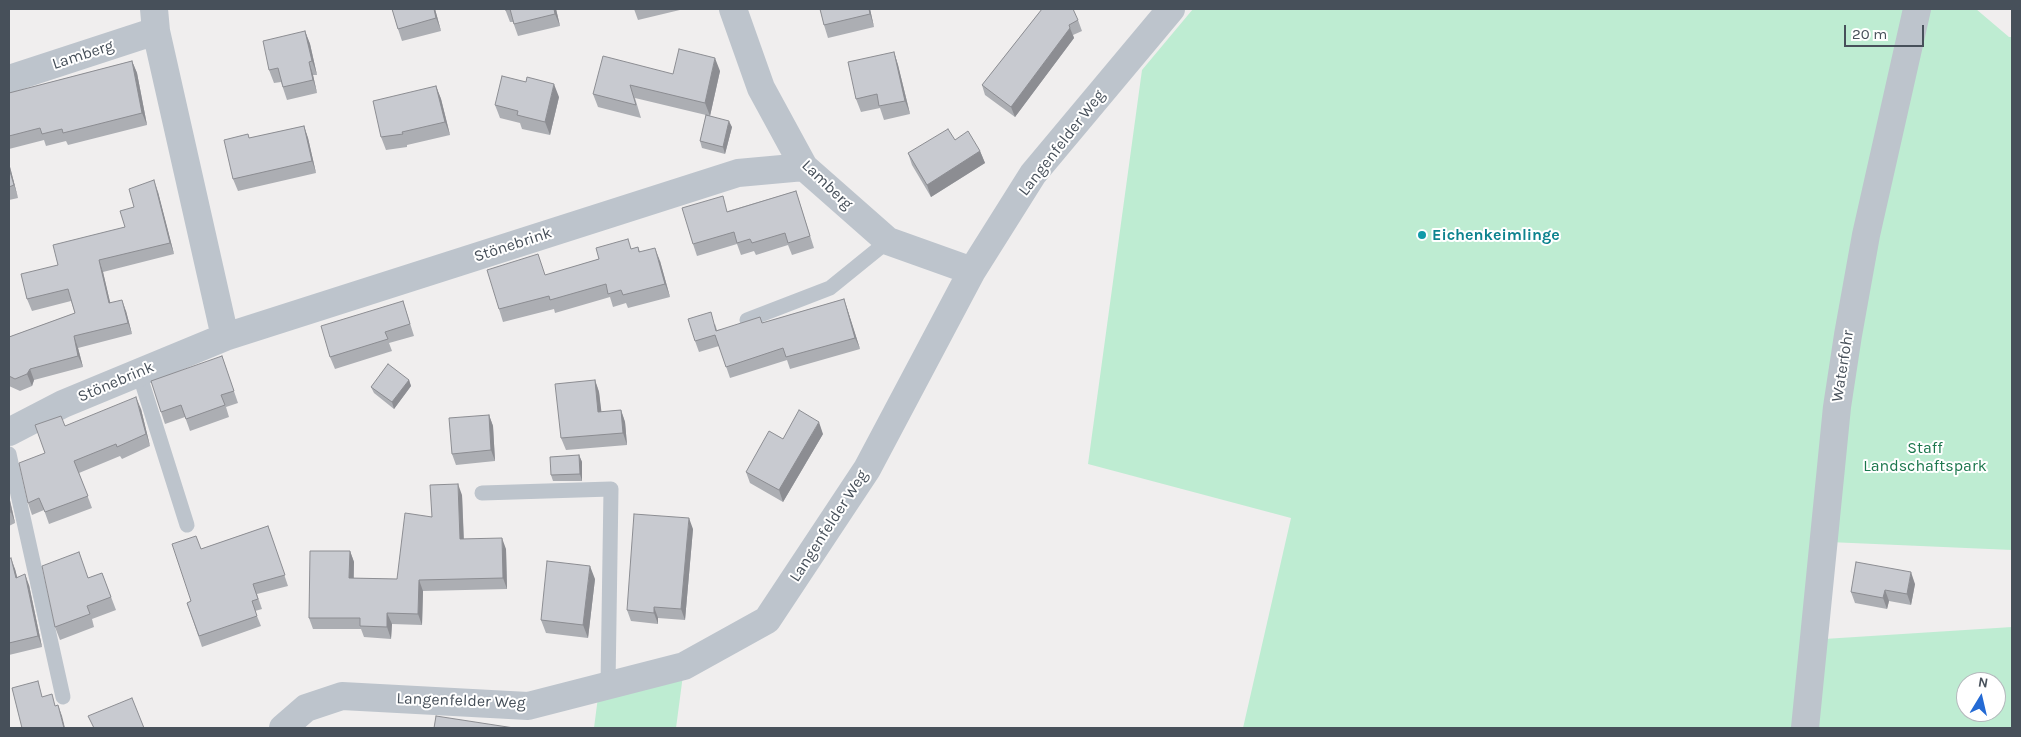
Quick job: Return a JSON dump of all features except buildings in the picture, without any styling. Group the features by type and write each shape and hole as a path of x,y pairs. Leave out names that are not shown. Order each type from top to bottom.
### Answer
{"street":[{"name":"Lamberg","path":"733,9 761,88 804,167 888,241 972,271"},
{"name":"Langenfelder Weg","path":"283,728 306,708 342,696 528,706 684,666 767,620 867,469 972,271 1033,174 1171,9"},
{"name":"Waterfohr","path":"1805,728 1837,407 1848,335 1866,235 1917,9"},
{"name":"Lamberg","path":"9,78 155,20"},
{"path":"155,20 226,337"},
{"name":"Stönebrink","path":"9,432 62,404 226,337 738,173 804,167"}],"lane":[{"path":"747,320 830,288 888,241"},
{"path":"139,373 187,526"},
{"path":"9,454 63,697"},
{"path":"482,492 611,489 608,685"}],"green space":[{"path":"1193,9 1910,9 1795,728 1243,728 1291,518 1088,464 1142,70"},
{"name":"Staff Landschaftspark","path":"1924,9 1976,9 2009,37 2012,37 2012,550 1829,542 1842,421"},
{"path":"2012,627 2012,728 1817,728 1824,639"},
{"path":"683,675 676,728 594,728 598,697"}],"place":[{"name":"Eichenkeimlinge","path":"1422,235"}]}
